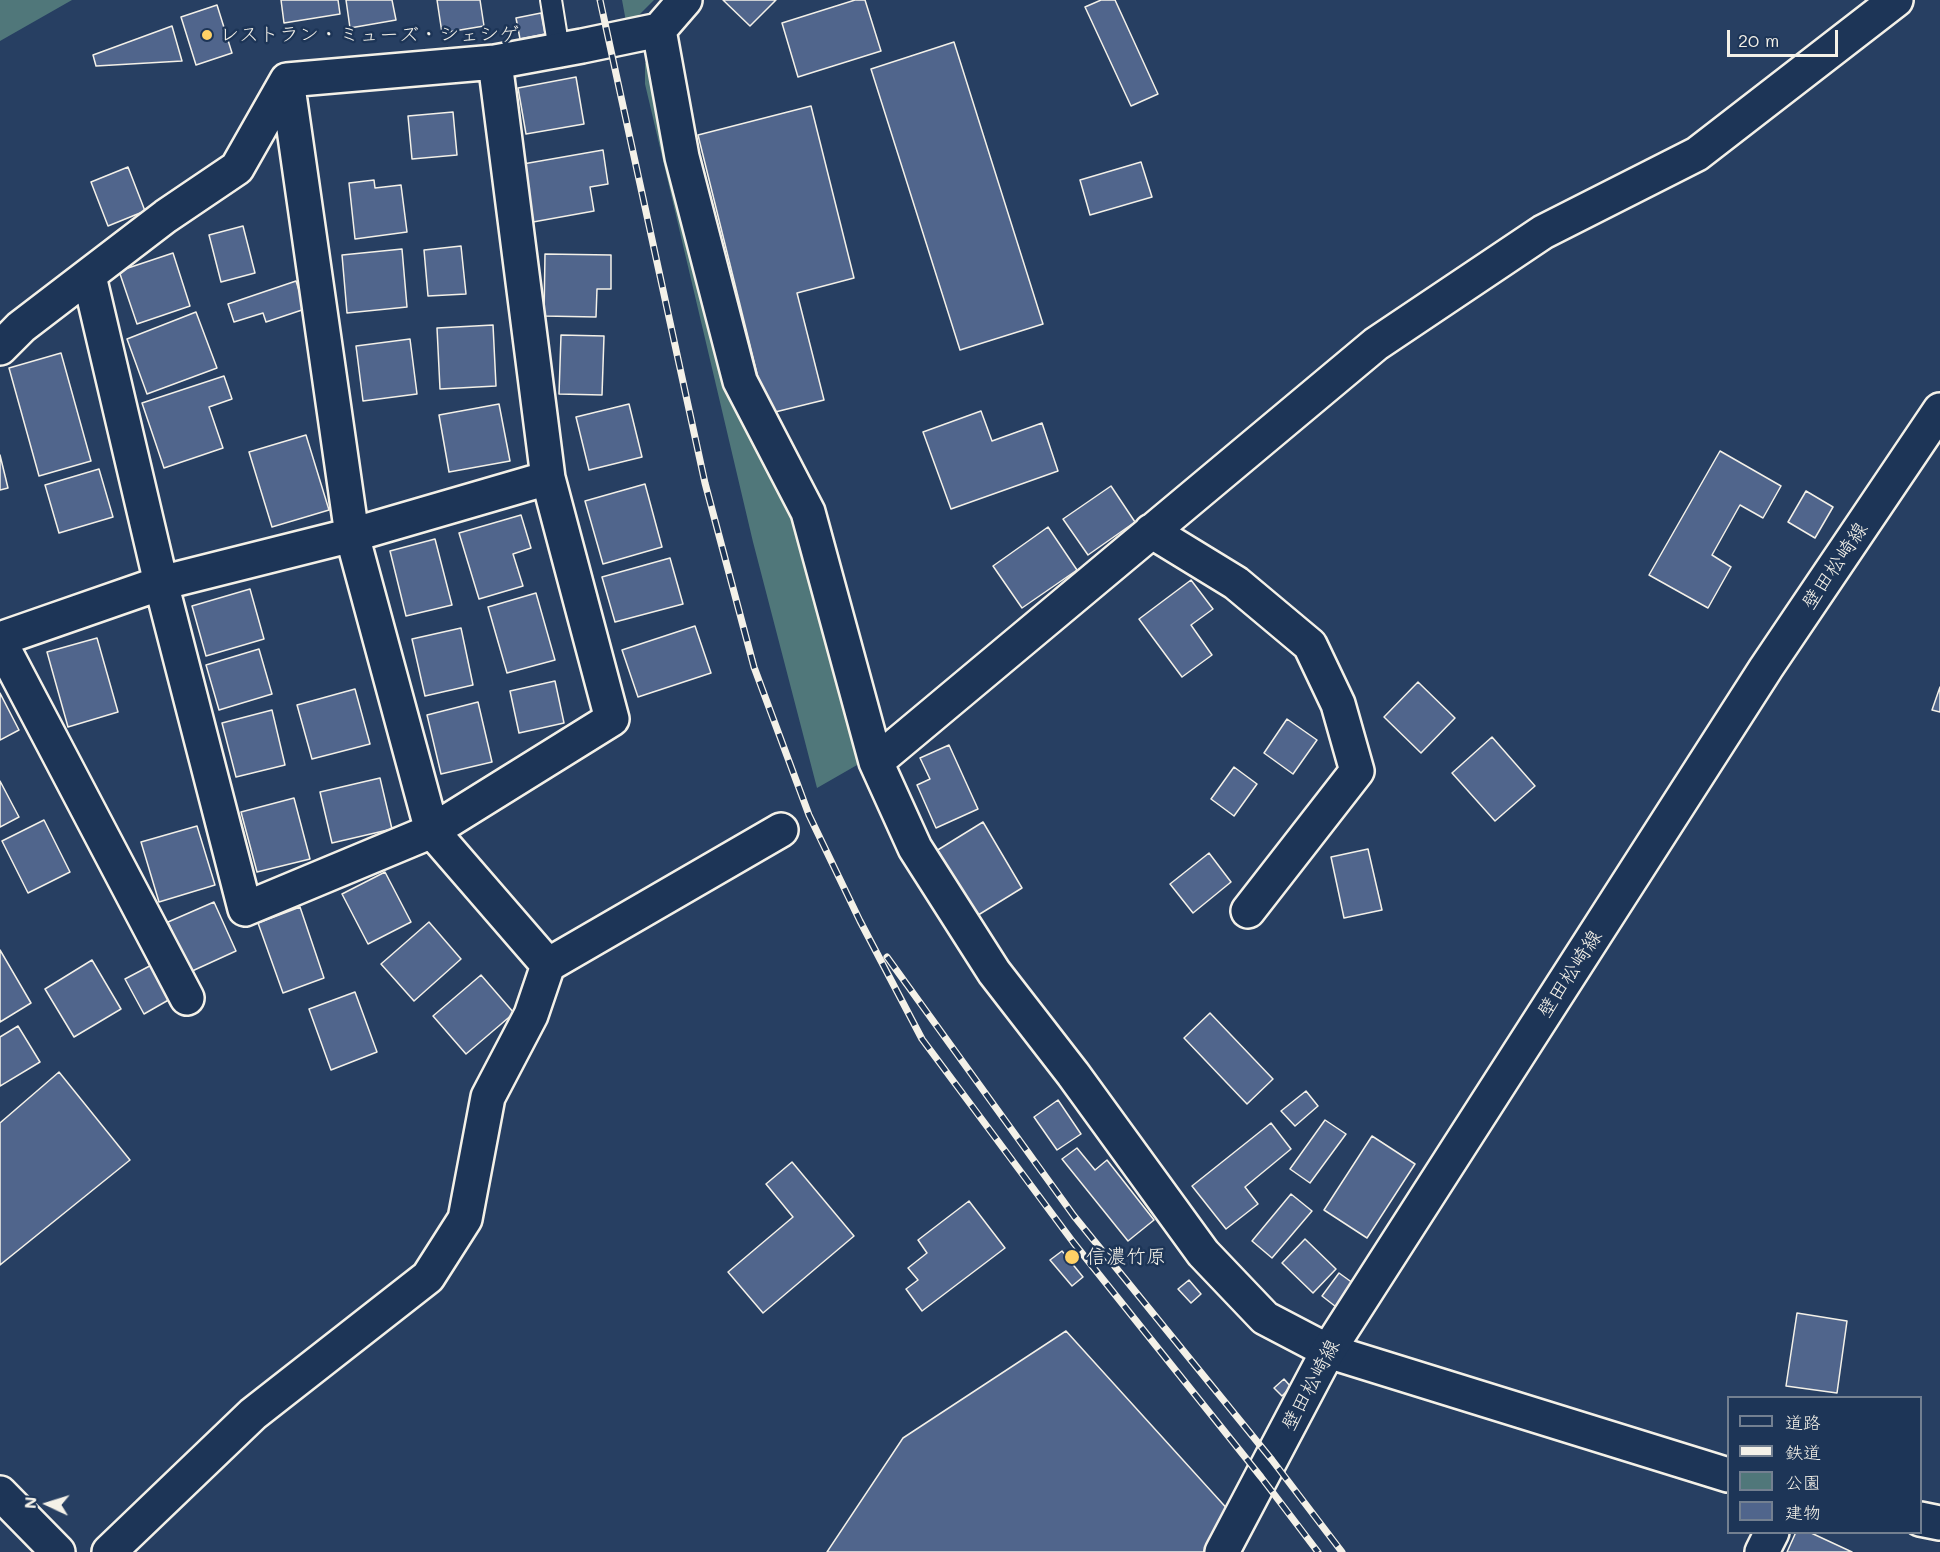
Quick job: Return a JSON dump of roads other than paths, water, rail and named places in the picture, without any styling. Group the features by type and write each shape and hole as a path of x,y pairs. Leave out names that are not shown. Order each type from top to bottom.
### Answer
{"street":[{"path":"287,80 495,62 659,30 685,0"},
{"path":"876,762 1376,344 1543,232 1697,154 1896,0"},
{"path":"659,30 682,157 740,381 808,512 876,762 915,848 994,972 1073,1074 1203,1253 1265,1318 1328,1351 1727,1475"},
{"path":"89,276 161,583 245,909 432,831 612,719 548,478 495,62"},
{"path":"0,348 21,327 166,216 237,168 287,80"},
{"path":"287,80 352,535 432,831 548,965"},
{"name":"壁田松崎線","path":"1222,1552 1328,1351 1766,668 1940,410"},
{"path":"187,998 0,640 161,583 352,535 548,478"},
{"path":"1151,531 1236,583 1310,645 1338,704 1357,771 1248,911"},
{"path":"109,1552 253,1414 428,1277 465,1219 488,1097 531,1015 548,965 781,830"},
{"path":"0,1493 58,1552"},
{"path":"1922,1520 1940,1523"},
{"path":"1762,1552 1771,1534"}],"lane":[{"path":"551,0 559,50"}],"railway":[{"path":"600,0 705,483 754,667 809,815 860,921 922,1039 1073,1242 1318,1552"},
{"path":"887,957 1074,1216 1272,1460 1342,1552"}],"place":[{"name":"レストラン・ミューズ・シェシゲ","path":"207,35"},
{"name":"信濃竹原","path":"1072,1257"}]}
